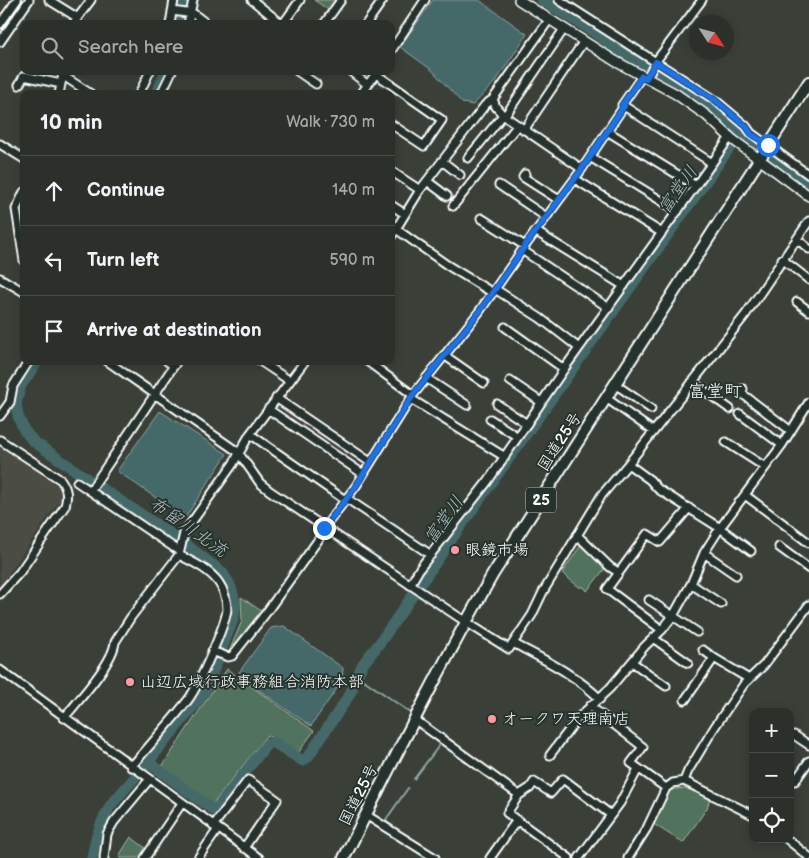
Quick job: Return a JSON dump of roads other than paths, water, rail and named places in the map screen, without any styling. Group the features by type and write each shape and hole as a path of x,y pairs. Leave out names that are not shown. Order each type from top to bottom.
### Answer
{"highway":[{"name":"国道25号","path":"344,858 414,719 498,567 809,82"}],"main road":[{"path":"519,0 564,30 676,94 706,115 733,140 760,158 809,196"}],"street":[{"path":"0,24 17,0"},
{"path":"0,42 28,0"},
{"path":"49,0 74,20"},
{"path":"76,20 91,0"},
{"path":"171,20 174,0"},
{"path":"188,20 193,0"},
{"path":"285,20 300,0"},
{"path":"327,20 341,0"},
{"path":"369,20 383,0"},
{"path":"395,45 425,0"},
{"path":"559,0 715,100 746,126 751,134 809,175"},
{"path":"212,651 228,657 232,656 266,613 363,474 412,397 479,312 523,248 582,169 624,106 622,105 702,0"},
{"path":"257,1 278,20"},
{"path":"173,11 194,14 202,20"},
{"path":"549,20 494,100 485,105 427,180 396,229 447,266 540,318 579,348"},
{"path":"468,158 504,116 564,30"},
{"path":"524,130 584,41"},
{"path":"60,90 63,75"},
{"path":"66,75 86,90"},
{"path":"141,90 148,75"},
{"path":"163,90 170,75"},
{"path":"303,75 316,84"},
{"path":"355,75 368,85"},
{"path":"365,90 376,75"},
{"path":"380,75 442,120 424,146 395,127"},
{"path":"19,85 24,76 61,84"},
{"path":"494,100 496,107 504,116 582,169"},
{"path":"624,106 712,163"},
{"path":"453,206 517,126"},
{"path":"607,131 696,186"},
{"path":"414,588 430,555 505,457 564,368 712,163 733,140"},
{"path":"0,144 20,156"},
{"path":"590,157 678,211"},
{"path":"442,161 460,174"},
{"path":"395,174 420,190"},
{"path":"525,174 522,177 558,200"},
{"path":"575,178 662,233"},
{"path":"427,180 447,196"},
{"path":"499,185 546,217"},
{"path":"20,200 16,209 20,235"},
{"path":"395,208 405,214"},
{"path":"482,218 609,308"},
{"path":"113,365 238,452 260,483 414,588 509,649 532,615 543,592 601,496 746,314 809,222"},
{"path":"536,231 624,286"},
{"path":"797,239 809,249"},
{"path":"782,259 809,280"},
{"path":"0,278 20,290"},
{"path":"797,302 809,311"},
{"path":"505,327 564,368"},
{"path":"444,355 484,383"},
{"path":"0,416 10,402 13,386 26,365"},
{"path":"90,491 175,365"},
{"path":"266,365 290,381"},
{"path":"64,718 107,662 115,642 131,617 180,552 184,533 233,464 238,452 250,434 302,365"},
{"path":"371,365 412,397 505,457"},
{"path":"426,378 467,405"},
{"path":"510,381 541,402"},
{"path":"692,382 730,409"},
{"path":"616,384 651,409"},
{"path":"743,389 740,392 791,430"},
{"path":"276,398 370,462"},
{"path":"606,398 653,431"},
{"path":"550,756 578,718 600,699 662,630 691,584 704,553 720,528 782,445 809,402"},
{"path":"497,404 527,424"},
{"path":"268,409 363,474"},
{"path":"740,414 782,445"},
{"path":"490,419 518,437"},
{"path":"250,434 430,555"},
{"path":"0,440 60,480 68,494 65,506 20,572 0,594"},
{"path":"726,442 765,468"},
{"path":"628,464 650,480 658,489 720,528 752,551"},
{"path":"77,482 205,570 219,583 225,597 227,610 224,622 199,684 189,699 132,768"},
{"path":"744,495 809,543"},
{"path":"662,630 607,589 647,534 660,542 689,508"},
{"path":"577,535 610,568 618,572"},
{"path":"779,547 809,569"},
{"path":"704,553 736,574"},
{"path":"691,584 721,604"},
{"path":"649,600 697,632"},
{"path":"684,781 714,728 749,679 764,665 809,604"},
{"path":"653,638 688,663"},
{"path":"513,643 581,682 600,699"},
{"path":"703,650 749,679"},
{"path":"686,700 714,658"},
{"path":"632,662 666,686"},
{"path":"0,670 132,768 259,858"},
{"path":"590,706 643,747 631,763 666,788"},
{"path":"414,719 519,795"},
{"path":"794,735 809,745"},
{"path":"794,781 809,761"},
{"path":"579,858 620,803 638,769"},
{"path":"104,858 107,834 114,822 148,779"},
{"path":"569,858 507,813 519,795 530,788 534,782 552,793 563,779 612,815"},
{"path":"198,858 216,827 248,780 277,800 244,848"},
{"path":"628,858 647,828 666,788 673,783 684,781 749,813"},
{"path":"145,858 182,803"},
{"path":"366,815 432,857"},
{"path":"490,858 517,820"},
{"path":"792,843 809,857"}],"water":[{"path":"433,0 479,0 527,34 496,81 473,105 462,103 432,70 400,47"},
{"path":"160,411 227,454 185,518 117,471"},
{"path":"284,626 343,668 342,681 311,726 237,675 271,628"}],"waterway":[{"name":"布留川北流","path":"180,20 183,0"},
{"path":"542,0 588,28 620,51 686,88 715,110 740,133 809,185"},
{"name":"布留川北流","path":"158,90 164,75"},
{"name":"富堂川","path":"148,762 215,811 267,744 273,742 303,761 308,757 350,694 362,665 379,644 740,133"},
{"name":"布留川北流","path":"35,365 21,385 16,403 18,416 24,430 33,441 180,540 222,572 229,583 235,604 234,617 205,692 110,806 96,838 92,858"},
{"path":"358,676 411,713"},
{"path":"414,779 441,743"},
{"path":"408,788 385,821 420,845"}],"place":[{"name":"眼鏡市場","path":"455,550"},
{"name":"山辺広域行政事務組合消防本部","path":"130,682"},
{"name":"オークワ天理南店","path":"492,719"}],"district":[{"name":"富堂町","path":"715,391"}]}
